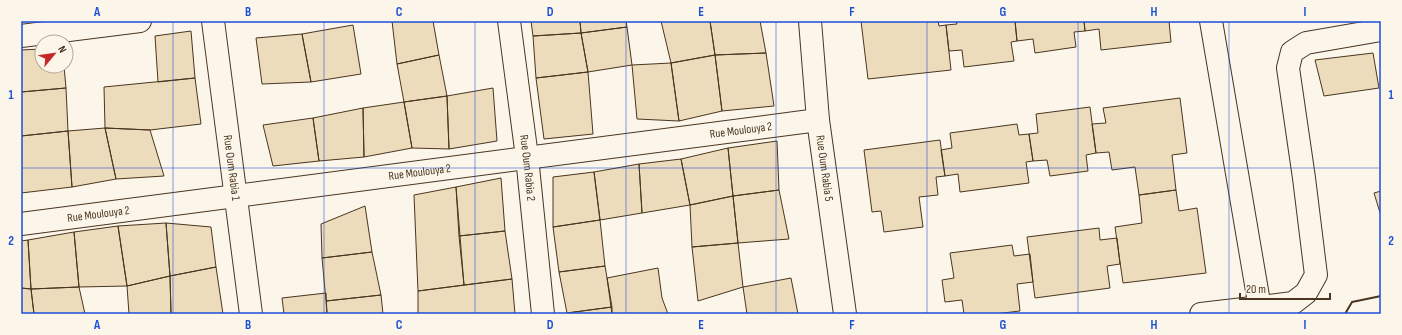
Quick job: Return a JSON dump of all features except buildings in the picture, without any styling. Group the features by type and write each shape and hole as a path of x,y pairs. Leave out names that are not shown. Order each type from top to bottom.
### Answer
{"street":[{"path":"21,36 140,21"},
{"name":"Rue Oum Rabia 1","path":"213,21 251,314"},
{"name":"Rue Oum Rabia 2","path":"509,21 527,158 543,314"},
{"name":"Rue Oum Rabia 5","path":"810,21 818,120 845,314"},
{"path":"1211,21 1260,311"},
{"path":"1202,314 1260,311 1293,302 1306,293 1316,275 1288,68 1292,52 1306,43 1381,30"},
{"name":"Rue Moulouya 2","path":"21,224 818,120"}],"wall":[{"path":"1345,314 1352,302 1381,296"}]}
